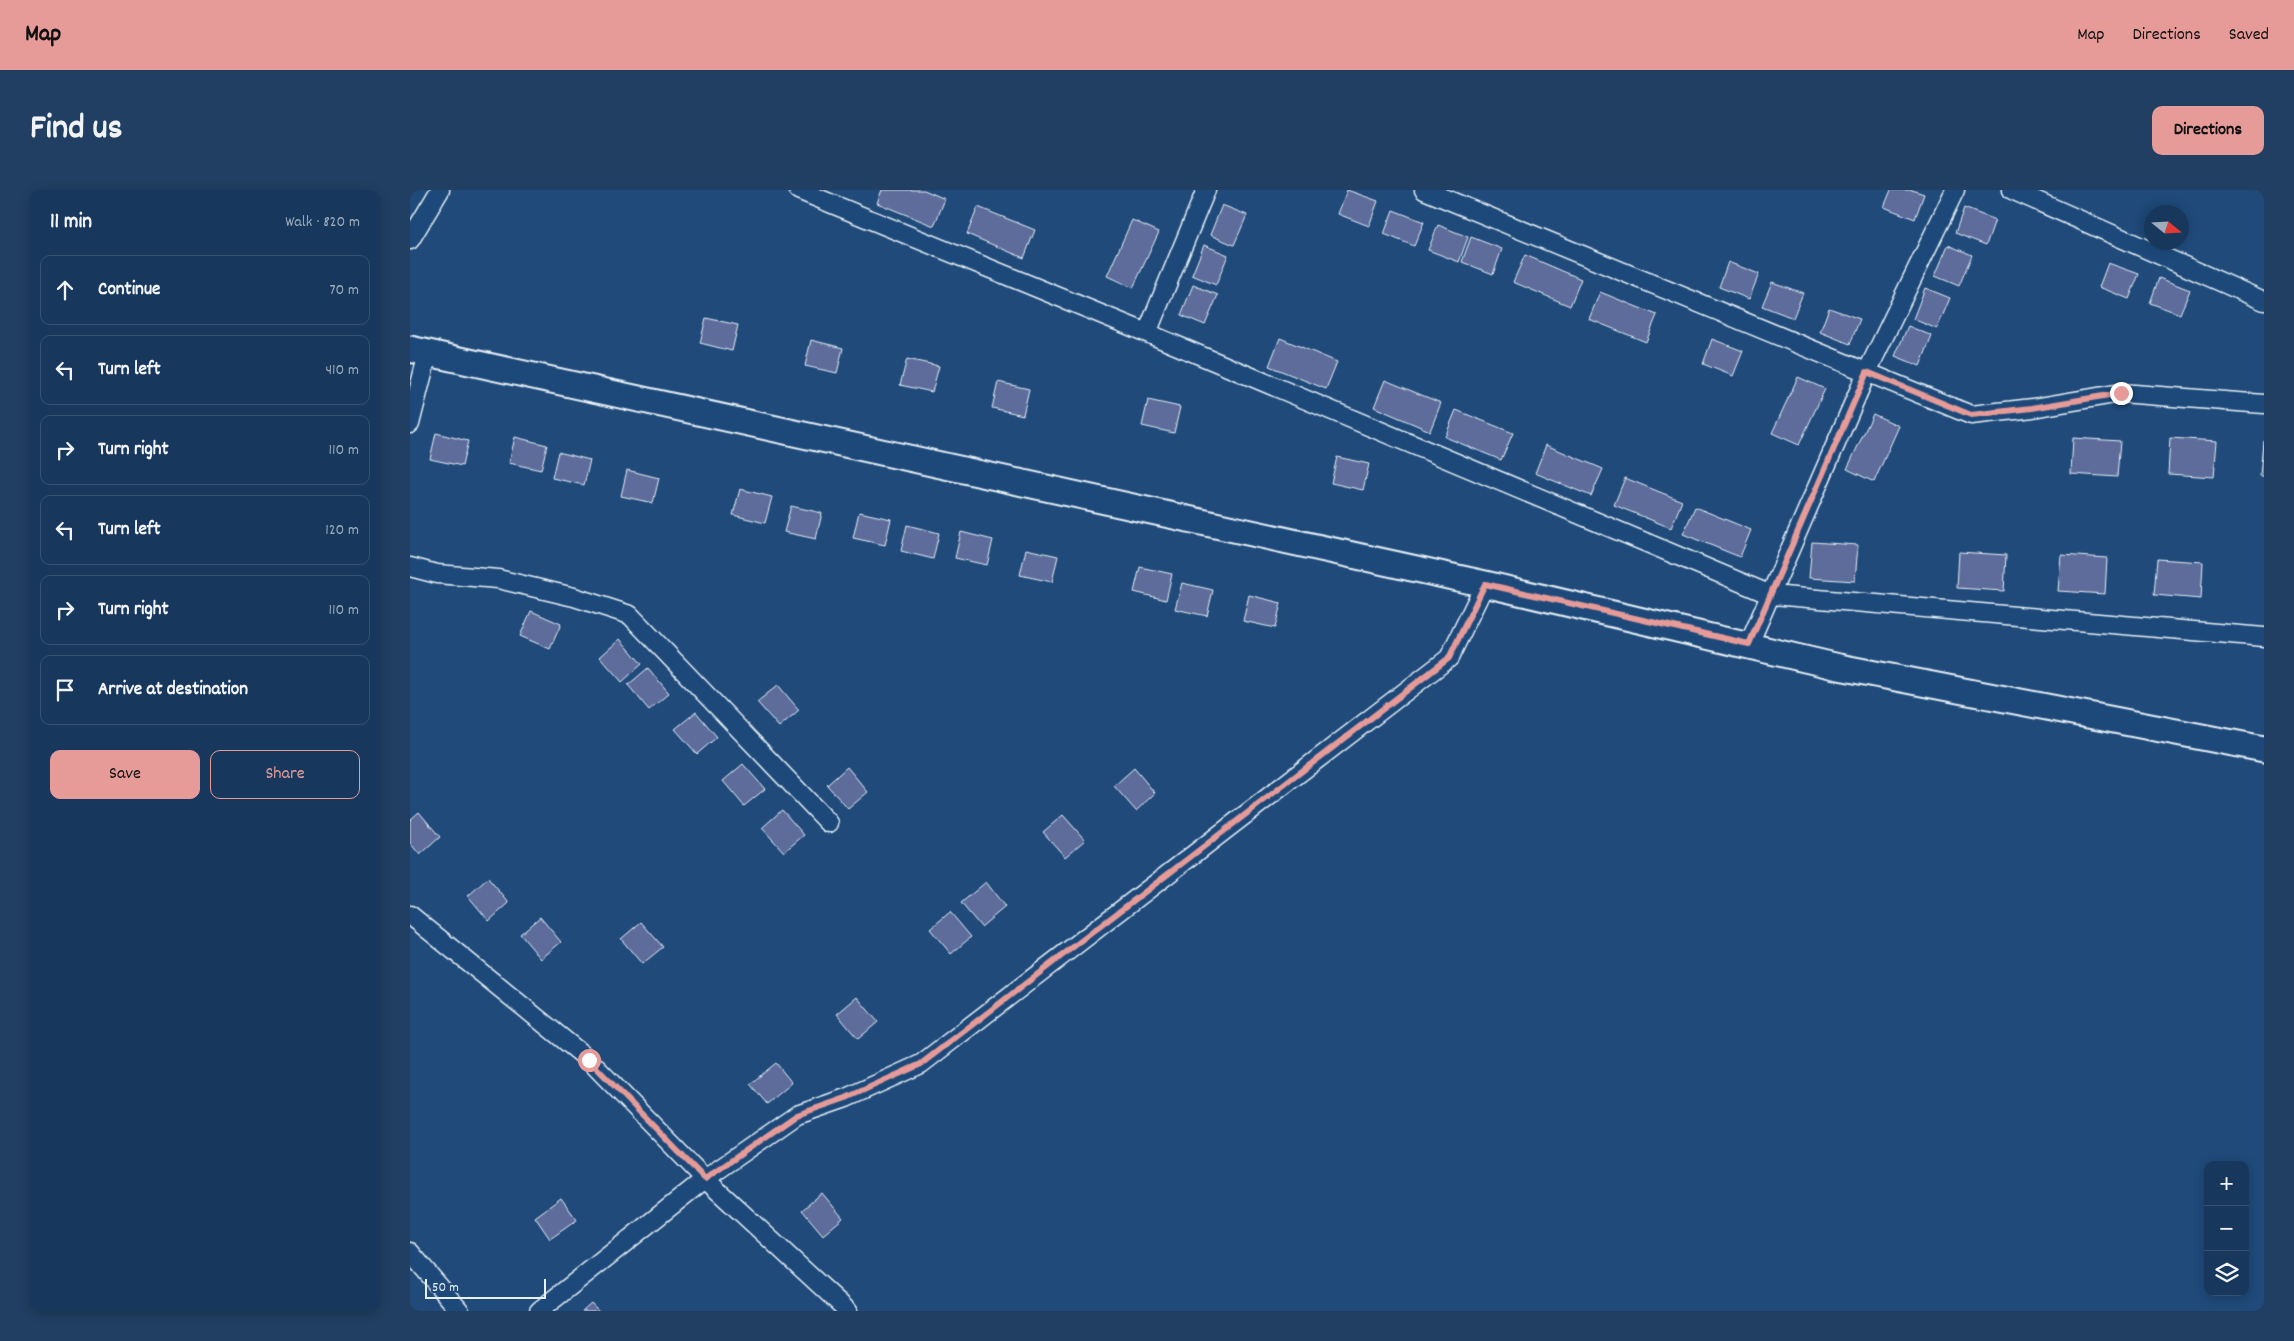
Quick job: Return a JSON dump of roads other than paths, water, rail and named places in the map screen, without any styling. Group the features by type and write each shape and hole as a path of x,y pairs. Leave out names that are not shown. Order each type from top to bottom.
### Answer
{"main road":[{"path":"419,351 1485,584 1749,644 1840,667 2264,750"}],"street":[{"path":"410,240 440,190"},
{"path":"798,190 1147,333 1771,596 2264,637"},
{"path":"1147,333 1206,190"},
{"path":"1424,190 1971,415 2032,408 2121,393 2264,404"},
{"path":"1749,644 1867,372 1956,190"},
{"path":"2012,190 2264,301"},
{"path":"410,424 419,351"},
{"path":"410,567 438,574 498,579 574,597 630,615 829,823"},
{"path":"539,1311 705,1179 797,1115 846,1098 921,1064 929,1058 1449,658 1485,584"},
{"path":"410,915 589,1060 705,1179 848,1311"},
{"path":"410,1252 460,1311"}]}
